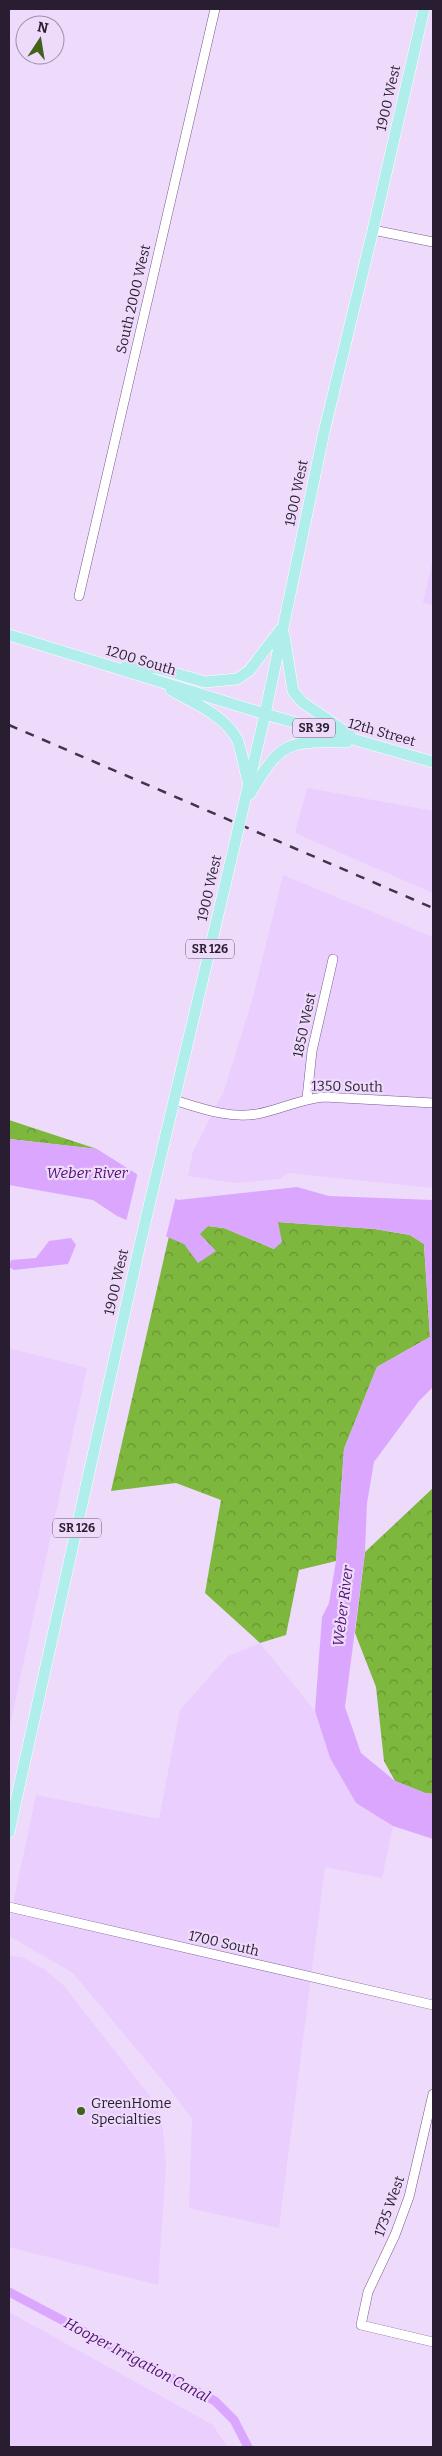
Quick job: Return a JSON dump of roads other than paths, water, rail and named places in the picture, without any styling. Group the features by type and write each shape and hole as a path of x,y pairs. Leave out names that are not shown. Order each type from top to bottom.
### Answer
{"main road":[{"name":"1900 West","path":"9,1832 140,1244 265,714 324,432 424,9"},
{"path":"109,666 157,668 205,682 238,679 249,671 283,625"},
{"path":"283,625 293,690 302,702 362,742"},
{"name":"1200 South","path":"9,635 265,714"},
{"path":"150,678 207,710 229,727 238,741 248,784"},
{"name":"12th Street","path":"265,714 433,762"},
{"path":"244,804 269,762 286,747 302,742 362,742"}],"street":[{"name":"South 2000 West","path":"79,596 215,9"},
{"path":"373,230 433,242"},
{"name":"1850 West","path":"307,1098 312,1051 333,959"},
{"name":"1350 South","path":"174,1100 236,1115 257,1114 307,1098 324,1097 433,1103"},
{"name":"1700 South","path":"9,1907 433,2005"},
{"name":"1735 West","path":"433,2094 410,2197 395,2235 368,2292 361,2325 433,2342"}],"water":[{"name":"Weber River","path":"9,1139 97,1149 178,1200 297,1187 329,1196 433,1200 433,1387 419,1401 374,1462 367,1503 365,1552 345,1707 361,1753 395,1781 425,1793 433,1794 433,1839 393,1826 356,1803 330,1758 315,1711 322,1617 329,1603 336,1561 344,1449 377,1367 430,1337 424,1244 410,1235 375,1229 278,1222 282,1242 274,1249 224,1228 208,1226 200,1234 216,1251 198,1263 184,1244 117,1216 93,1200 9,1185"},
{"path":"71,1238 76,1245 68,1264 14,1270 9,1267 11,1260 36,1258 49,1241"}],"waterway":[{"name":"Hooper Irrigation Canal","path":"9,2292 215,2401 234,2420 248,2447"}],"railway":[{"path":"9,725 433,908"}],"place":[{"name":"GreenHome Specialties","path":"81,2111"}]}
